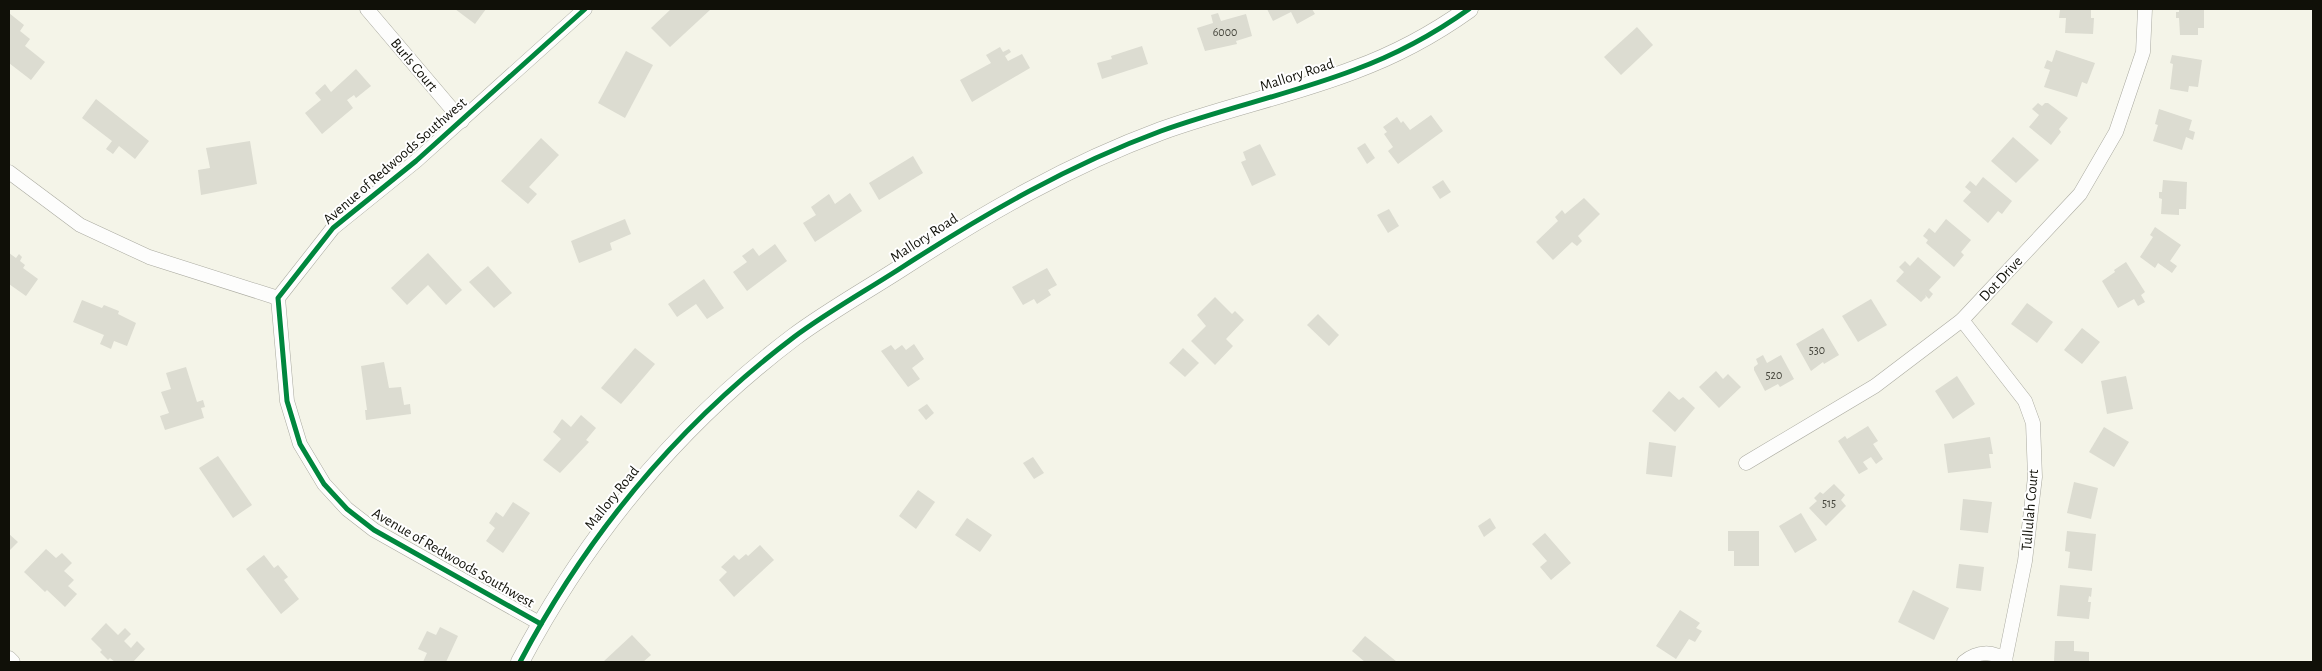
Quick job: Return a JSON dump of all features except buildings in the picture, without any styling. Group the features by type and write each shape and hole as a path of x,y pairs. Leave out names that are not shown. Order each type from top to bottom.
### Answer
{"street":[{"name":"Burls Court","path":"367,9 462,120"},
{"name":"Avenue of Redwoods Southwest","path":"541,624 374,530 348,510 324,484 300,444 287,401 278,298 333,228 416,161 585,9"},
{"name":"Mallory Road","path":"520,662 541,624 594,541 654,466 721,397 795,336 972,222 1061,173 1161,132 1354,71 1401,50 1446,25 1469,9"},
{"name":"Dot Drive","path":"1746,463 1875,386 1962,320 2080,194 2119,123 2143,52 2145,9"},
{"path":"9,172 80,225 149,257 278,298"},
{"name":"Tullulah Court","path":"1962,320 2025,401 2033,423 2035,477 2026,552 2005,661 1996,655 1987,653 1978,654 1964,662"},
{"path":"9,658 13,662"}],"cycle path":[{"path":"541,624 374,530 347,509 324,484 300,444 287,401 278,298 333,228 416,161 585,9"},
{"path":"520,662 546,615 575,570 639,484 712,407 752,371 807,327 966,227 1029,191 1094,159 1161,131 1330,79 1369,64 1414,43 1469,9"}]}
